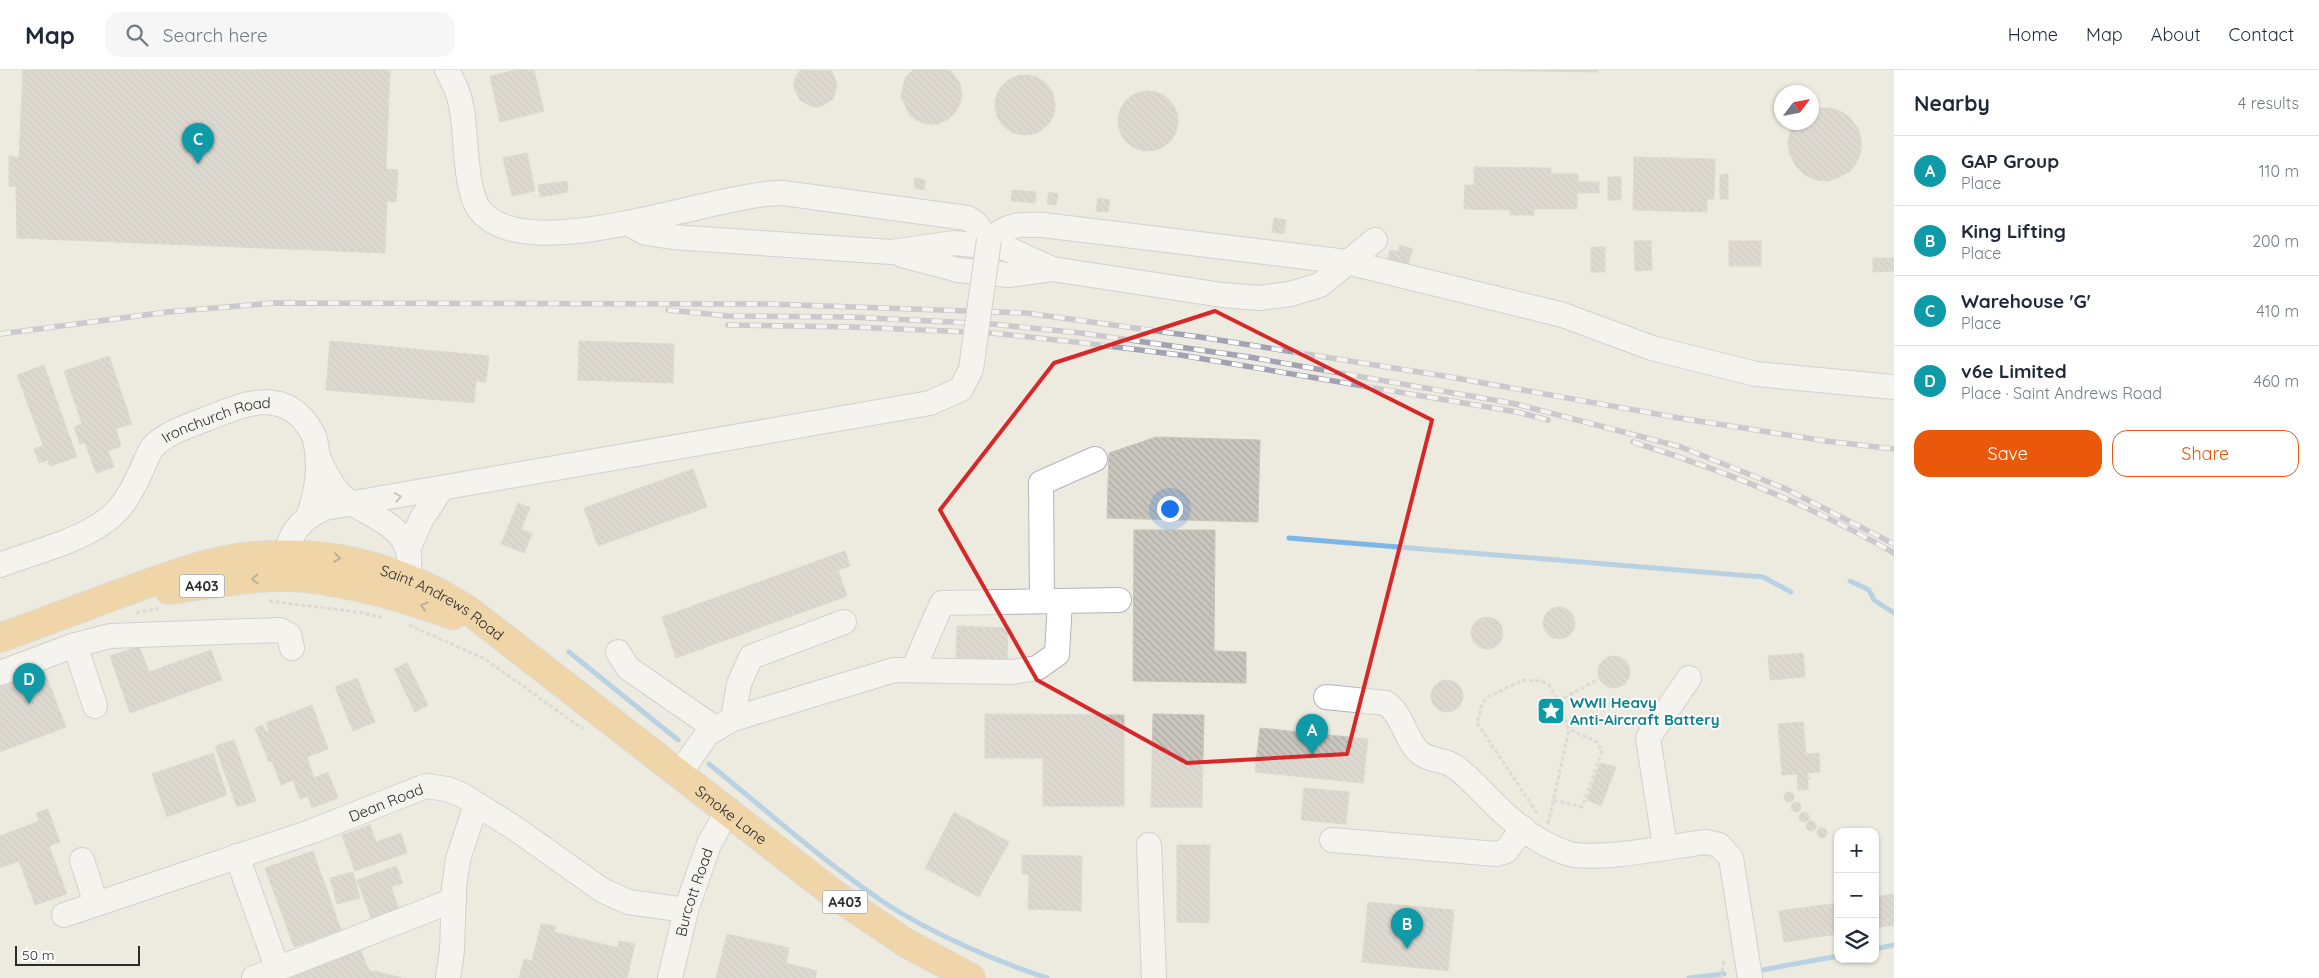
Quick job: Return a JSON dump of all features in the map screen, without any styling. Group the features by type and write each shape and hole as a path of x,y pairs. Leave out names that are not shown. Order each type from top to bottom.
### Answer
{"highway":[{"name":"Saint Andrews Road","path":"0,638 187,570 225,560 288,554 342,558 377,567 406,578 451,599 468,610 501,637"},
{"name":"Saint Andrews Road","path":"101,601 247,580 304,578 385,606 456,617 501,637"},
{"name":"Smoke Lane","path":"501,637 553,674 835,895 906,943 969,978"}],"street":[{"path":"448,70 461,105 470,180 479,209 496,223 515,231 567,232 629,224 663,213 763,193 783,193 967,218 974,222 989,240"},
{"path":"629,224 646,233 673,237 891,252 966,270 1009,275 1052,269 1222,296 1259,298 1290,294 1320,285 1375,240"},
{"path":"308,517 335,505 354,505 930,403 961,389 971,369 989,240 1005,228 1023,224 1348,262 1563,315 1652,348 1756,374 1894,386"},
{"name":"Ironchurch Road","path":"0,565 72,539 98,527 121,508 131,493 152,448 162,439 241,406 260,401 292,408 305,421 314,436 319,459 316,492 308,517 292,533 288,554"},
{"path":"319,459 334,487 354,505 390,525 408,549"},
{"path":"679,774 708,733 724,724 894,670 1012,672 1037,668 1057,654 1041,484 1096,459"},
{"path":"385,606 406,578 409,562 408,549 421,520 441,489"},
{"path":"288,554 292,567 304,578"},
{"path":"913,670 942,603 1119,600"},
{"path":"724,724 750,657 844,622"},
{"path":"0,673 75,645 110,636 280,630 289,635 292,648"},
{"path":"75,645 95,706"},
{"path":"618,652 628,668 724,724"},
{"path":"1665,847 1648,738 1689,678"},
{"path":"1326,696 1386,703 1397,714 1419,752 1427,757 1441,760 1454,766 1491,803 1550,846 1582,856 1706,842 1720,845 1728,853 1738,897 1750,978"},
{"name":"Dean Road","path":"64,915 313,831 426,786 447,789 462,795 516,829 602,890 628,902 686,910"},
{"path":"448,978 452,950 458,859 476,805"},
{"name":"Burcott Road","path":"670,978 686,910 709,844 727,812"},
{"path":"1332,840 1496,854 1506,851 1523,828"},
{"path":"1149,846 1154,978"},
{"path":"237,856 274,959"},
{"path":"82,860 96,904"},
{"path":"254,978 454,900"}],"path":[{"path":"263,600 358,612 385,606"},
{"path":"131,614 168,607"},
{"path":"403,622 485,659 585,731"},
{"path":"1523,680 1541,680 1549,685 1558,701 1569,729 1546,830 1477,723 1477,716 1482,704 1488,697 1523,680"},
{"path":"1558,701 1597,680"},
{"path":"1554,800 1582,807 1602,751 1597,742 1569,729"},
{"path":"1721,978 1724,961"}],"highlighted area":[{"path":"1215,311 1432,420 1397,564 1347,754 1187,763 1037,680 940,510 1054,363"}],"building":[{"path":"23,70 390,70 386,169 398,170 396,202 387,201 385,253 17,238 16,187 9,186 9,156 19,158"},
{"path":"517,70 534,70 544,111 500,122 490,76"},
{"path":"800,70 832,71 837,85 833,99 820,107 812,107 800,100 794,88 794,81"},
{"path":"913,70 950,70 960,83 962,94 960,104 955,113 947,120 937,124 926,124 916,120 909,114 901,97 905,78"},
{"path":"1476,70 1598,70 1598,72"},
{"path":"1019,75 1031,75 1042,80 1050,88 1055,99 1053,117 1042,130 1031,135 1019,135 1008,130 1000,122 995,111 995,99 1000,88 1008,80"},
{"path":"1142,91 1154,91 1165,96 1173,104 1178,115 1176,133 1165,146 1154,151 1142,151 1131,146 1123,138 1118,127 1118,115 1123,104 1131,96"},
{"path":"1819,108 1831,108 1842,112 1858,128 1861,139 1861,151 1857,162 1850,171 1829,181 1816,180 1805,175 1796,166 1790,155 1788,143 1790,130 1819,130"},
{"path":"527,153 535,191 512,196 503,158"},
{"path":"1634,157 1715,159 1714,199 1707,199 1707,212 1633,210"},
{"path":"1474,167 1551,168 1551,174 1578,174 1578,182 1599,182 1599,193 1577,193 1577,209 1534,209 1534,215 1510,215 1510,210 1464,209 1465,185 1474,185"},
{"path":"1728,174 1728,199 1720,199 1720,175"},
{"path":"1608,177 1621,177 1621,200 1608,200"},
{"path":"915,178 925,180 924,190 914,188"},
{"path":"567,181 568,192 540,197 538,185"},
{"path":"1012,190 1036,192 1035,203 1011,201"},
{"path":"1049,192 1058,194 1056,205 1047,204"},
{"path":"1098,198 1110,200 1108,212 1096,211"},
{"path":"1274,218 1286,220 1284,234 1272,232"},
{"path":"1634,241 1651,241 1652,270 1635,271"},
{"path":"1729,241 1761,241 1761,266 1729,266"},
{"path":"1400,245 1413,249 1407,267 1387,261 1390,250 1398,252"},
{"path":"1591,247 1605,247 1605,272 1591,272"},
{"path":"1873,258 1894,258 1894,271 1873,272"},
{"path":"330,341 489,356 486,382 476,381 474,403 326,390"},
{"path":"579,341 674,344 673,383 578,380"},
{"path":"109,356 132,424 116,429 121,446 108,451 114,467 96,473 85,442 80,444 74,427 82,424 64,371"},
{"path":"44,365 77,457 50,466 48,460 39,463 34,449 43,445 17,375"},
{"path":"1156,437 1260,440 1258,522 1107,518 1109,453"},
{"path":"693,469 707,507 598,546 584,508"},
{"path":"518,503 530,508 521,529 532,534 524,553 501,544"},
{"path":"1134,530 1215,530 1214,651 1246,652 1246,683 1133,681"},
{"path":"845,551 850,566 838,570 847,596 676,658 662,617"},
{"path":"1559,607 1565,608 1570,612 1574,617 1574,629 1570,634 1565,638 1559,639 1553,638 1548,634 1544,629 1543,623 1544,617 1548,612 1553,608"},
{"path":"1487,617 1493,618 1498,622 1502,627 1502,639 1498,644 1493,648 1487,649 1481,648 1476,644 1472,639 1471,633 1472,627 1476,622 1481,618"},
{"path":"957,626 1008,628 1007,660 956,658"},
{"path":"139,646 149,672 211,650 222,680 130,713 110,656"},
{"path":"1803,653 1805,677 1770,680 1768,656"},
{"path":"1614,656 1620,657 1625,661 1629,666 1629,678 1625,683 1620,687 1614,688 1608,687 1603,683 1599,678 1598,672 1599,666 1603,661 1608,657"},
{"path":"407,663 428,705 415,712 394,669"},
{"path":"42,665 66,727 0,752 0,681"},
{"path":"357,678 375,722 353,731 335,687"},
{"path":"1447,680 1453,681 1458,685 1462,690 1462,702 1458,707 1453,711 1447,712 1441,711 1436,707 1432,702 1431,696 1432,690 1436,685 1441,681"},
{"path":"312,705 328,749 307,757 314,778 328,772 338,798 312,808 308,796 300,799 293,780 281,785 272,761 269,762 255,728 263,725 266,732 269,731 266,723"},
{"path":"985,714 1124,715 1124,806 1043,806 1043,758 985,758"},
{"path":"1153,714 1204,715 1202,807 1151,807"},
{"path":"1803,722 1806,754 1819,753 1820,772 1807,773 1808,778 1811,778 1808,779 1808,789 1798,790 1797,774 1782,775 1778,724"},
{"path":"1260,728 1368,739 1363,783 1255,772"},
{"path":"234,740 256,801 237,807 215,746"},
{"path":"213,753 227,795 167,817 152,774"},
{"path":"1600,763 1616,767 1601,806 1587,800"},
{"path":"1304,788 1349,792 1346,824 1301,820"},
{"path":"1789,792 1794,797 1789,802 1784,797"},
{"path":"1796,802 1801,807 1796,812 1791,807"},
{"path":"48,809 60,842 49,846 67,894 35,905 19,861 0,868 0,836 39,821 36,813"},
{"path":"954,812 1009,842 979,897 925,868"},
{"path":"1804,812 1809,817 1804,822 1799,817"},
{"path":"1811,821 1816,826 1811,831 1806,826"},
{"path":"370,825 376,842 401,833 407,853 355,871 342,835"},
{"path":"1822,828 1827,833 1822,838 1817,833"},
{"path":"1177,845 1210,845 1209,923 1177,922"},
{"path":"313,851 341,930 294,947 265,868"},
{"path":"1022,855 1082,856 1081,911 1028,909 1029,874 1022,874"},
{"path":"396,866 403,883 391,887 401,915 374,925 357,880"},
{"path":"353,872 360,898 337,904 330,878"},
{"path":"1894,894 1894,925 1879,927 1879,896"},
{"path":"1368,902 1454,910 1448,971 1362,962"},
{"path":"1834,904 1834,935 1784,942 1779,911"},
{"path":"541,924 556,926 554,932 618,948 619,941 635,944 627,978 519,978 524,959 532,961"},
{"path":"727,934 789,948 786,963 817,971 815,978 716,978"},
{"path":"357,942 370,972 375,971 402,978 273,978"}],"waterway":[{"path":"1289,538 1763,577 1791,592"},
{"path":"1850,581 1869,590 1874,600 1894,613"},
{"path":"569,652 678,740"},
{"path":"709,764 838,869 900,913 962,945 1047,978"},
{"path":"1879,948 1894,945"},
{"path":"1762,970 1834,957"},
{"path":"1689,978 1724,974"}],"railway":[{"path":"0,334 167,312 274,303 769,304 1026,313 1200,337 1450,377 1679,418 1826,441 1894,449"},
{"path":"668,310 728,316 849,317 991,324 1081,333 1249,357 1516,404 1681,447 1786,489 1894,544"},
{"path":"728,325 852,327 992,333 1084,343 1180,355 1517,412 1548,420"},
{"path":"1633,442 1766,490 1831,520 1894,553"}],"place":[{"name":"Warehouse 'G'","path":"198,164"},
{"name":"v6e Limited","path":"29,704"},
{"name":"WWII Heavy Anti-Aircraft Battery","path":"1551,711"},
{"name":"GAP Group","path":"1312,755"},
{"name":"King Lifting","path":"1407,949"}]}
